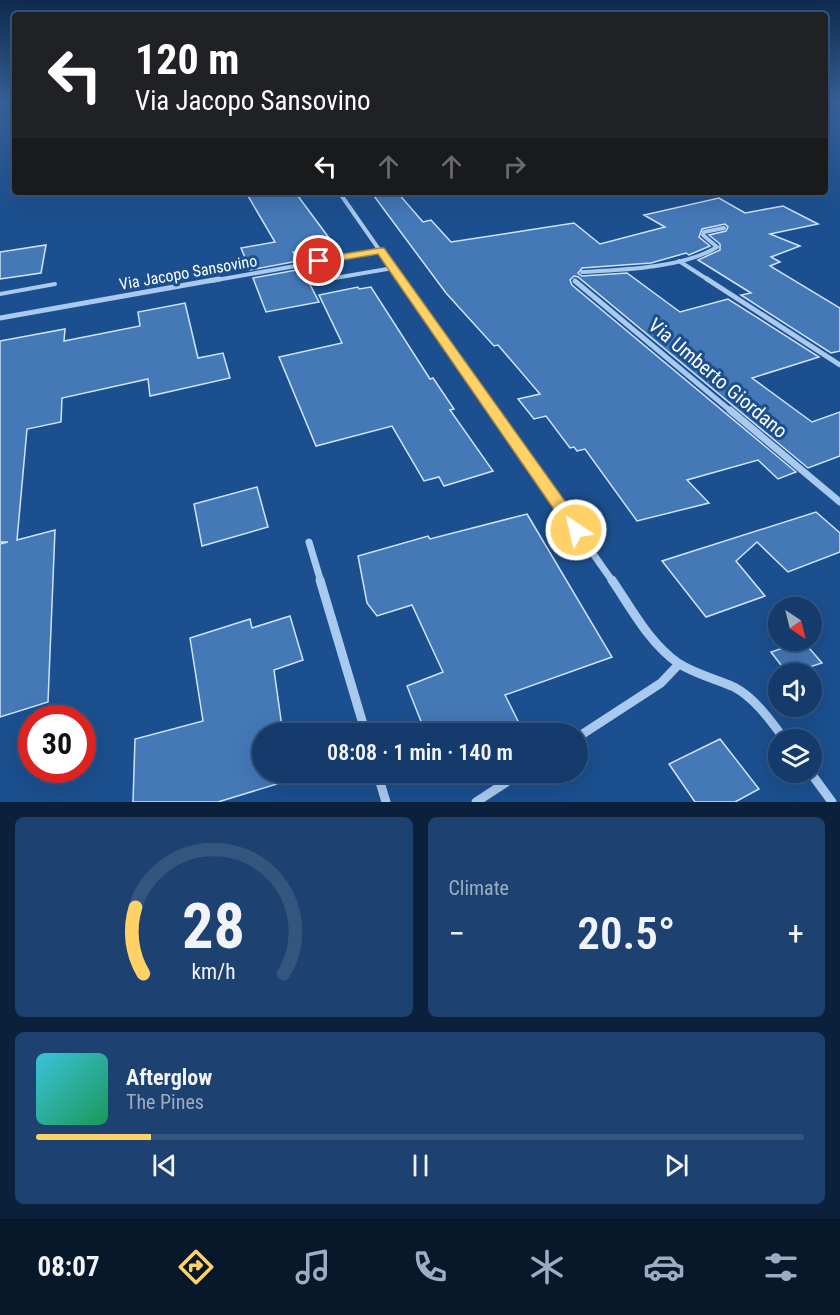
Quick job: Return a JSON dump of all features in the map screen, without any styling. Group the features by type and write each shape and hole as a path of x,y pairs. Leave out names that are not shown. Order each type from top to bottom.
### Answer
{"street":[{"path":"341,195 659,647 679,664 741,692 769,718 777,729"},
{"path":"582,272 680,261 714,250 717,247 703,236 704,232 724,228"},
{"name":"Via Jacopo Sansovino","path":"0,318 380,250"},
{"path":"319,261 329,279 393,268"},
{"path":"680,261 840,365"},
{"name":"Via Umberto Giordano","path":"575,280 840,502"},
{"path":"309,542 363,723"},
{"path":"588,729 661,682 679,664"},
{"path":"380,783 386,802"},
{"path":"476,802 505,783"},
{"path":"818,783 832,802"}],"lane":[{"path":"0,294 55,284"}],"building":[{"path":"297,195 335,246 293,252 298,261 250,270 241,248 275,242 248,196"},
{"path":"373,195 400,195 423,222 431,220 451,242 574,223 600,244 665,227 644,215 719,198 745,213 783,206 818,224 770,234 800,246 771,257 780,262 770,266 840,308 840,351 831,353 741,295 751,293 698,260 720,250 720,244 709,235 726,231 728,227 725,224 702,229 699,237 710,246 689,255 686,253 651,263 582,268 578,273 582,276 627,273 680,312 728,299 819,357 752,378 812,422 840,412 840,456 808,468 574,276 570,280 572,285 796,472 778,479 758,460 687,480 709,503 637,521 585,449 577,451 574,447 570,448 546,416 534,419 518,399 540,394 498,345 494,346 446,293"},
{"path":"46,245 41,273 0,279 0,252"},
{"path":"302,269 319,302 266,312 253,278"},
{"path":"358,287 359,289 371,287 430,379 433,378 454,409 450,410 493,471 444,486 439,477 424,481 392,426 316,446 279,357 342,343 319,295"},
{"path":"185,303 198,358 223,353 230,378 150,396 148,379 62,398 61,422 27,429 17,540 55,530 48,702 38,705 18,705 18,711 0,717 0,544 8,542 0,542 0,341 65,329 64,341 140,326 138,312"},
{"path":"257,487 268,527 202,546 194,504"},
{"path":"816,512 840,533 840,552 788,572 757,542 736,561 765,596 706,617 662,561"},
{"path":"527,514 612,657 505,695 519,723 422,723 407,686 443,672 412,605 377,616 367,603 358,556 428,536 430,539"},
{"path":"290,616 303,660 274,670 281,723 252,723 252,783 280,783 218,802 133,802 135,739 203,721 190,638 250,619 252,628"},
{"path":"812,651 822,663 780,663 771,652"},
{"path":"720,739 759,789 735,802 695,802 669,764"}],"route":[{"path":"319,261 380,250 576,530"}]}
